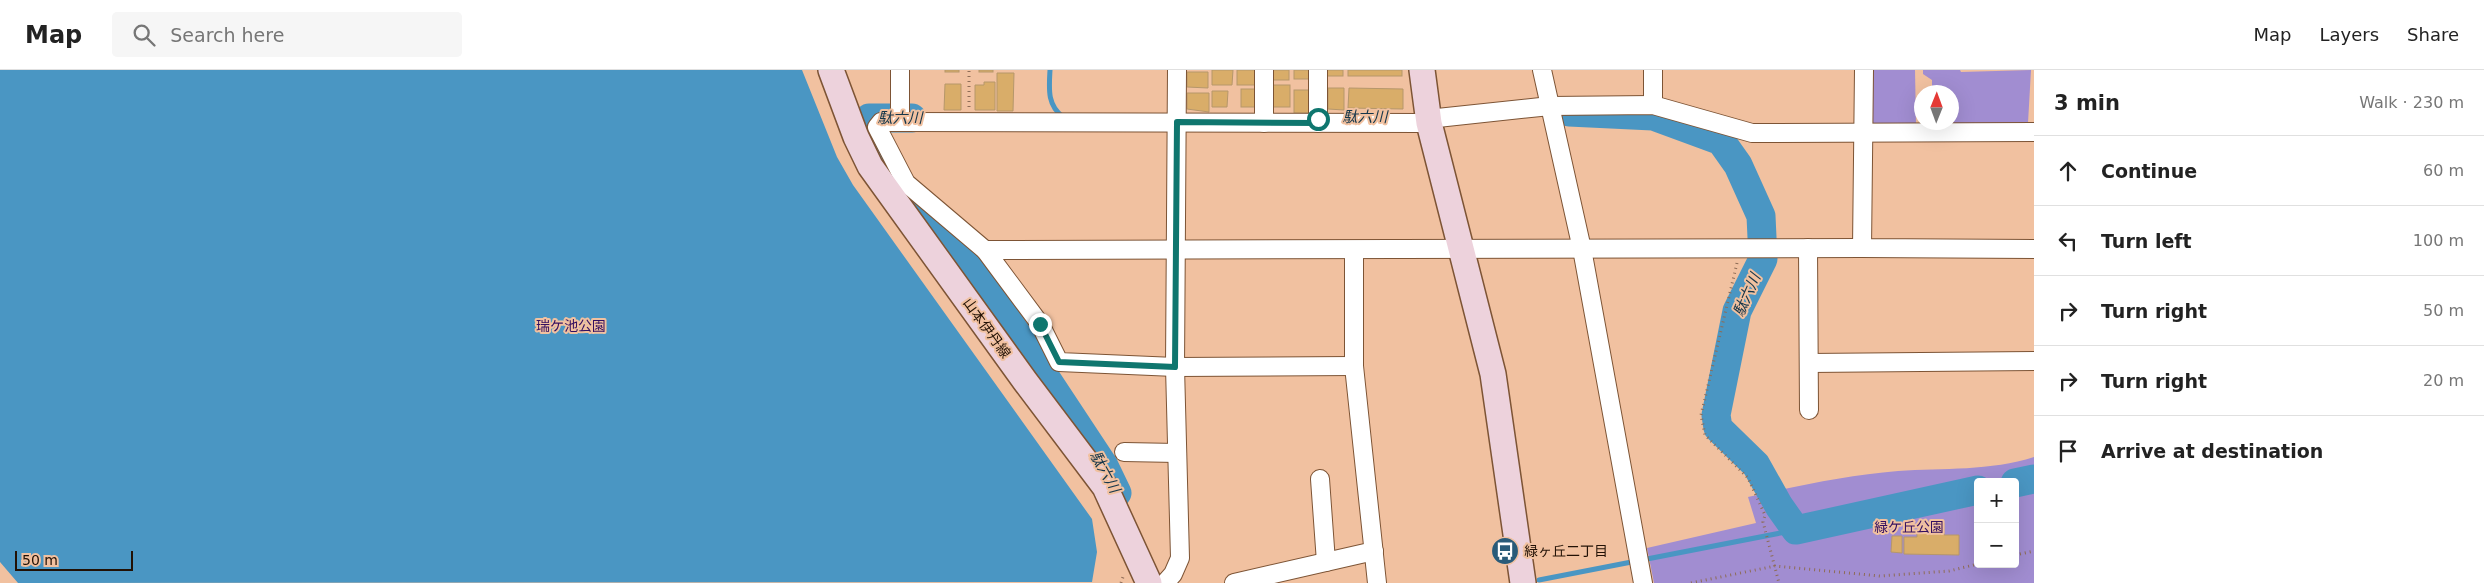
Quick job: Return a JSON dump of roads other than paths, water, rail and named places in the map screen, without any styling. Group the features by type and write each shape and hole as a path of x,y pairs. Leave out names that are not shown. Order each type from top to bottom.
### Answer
{"main road":[{"name":"山本伊丹線","path":"831,70 856,137 870,166 1024,381 1105,487 1149,583"},
{"path":"1422,70 1429,121 1493,374 1523,583"}],"street":[{"path":"900,70 901,119"},
{"path":"1166,583 1173,574 1180,558 1175,367 1177,70"},
{"path":"1264,70 1264,123"},
{"path":"1318,70 1318,118"},
{"path":"1542,70 1582,249 1643,583"},
{"path":"1653,70 1653,105"},
{"path":"1862,248 1864,70"},
{"path":"1354,366 1175,367 1059,362 1040,324 984,250 906,183 877,127 881,122 901,119 1177,119 1264,123 1318,118 1429,121 1550,106 1653,105 1752,133 2034,132"},
{"path":"1808,248 1809,410"},
{"path":"984,250 2034,249"},
{"path":"1354,250 1354,366 1377,583"},
{"path":"1809,363 2034,361"},
{"path":"1124,452 1177,453"},
{"path":"1320,479 1326,562"},
{"path":"1234,583 1374,551"}],"water":[{"name":"瑞ケ池公園","path":"0,70 802,70 837,157 853,185 1092,519 1097,552 1092,582 18,583 0,562"}],"waterway":[{"path":"1050,70 1050,96 1054,107 1063,117"},
{"name":"駄六川","path":"1569,112 1653,116 1721,141 1738,165 1761,216 1763,259 1737,311 1716,415 1718,428 1756,465 1779,506 1796,530 1974,491"},
{"name":"駄六川","path":"912,118 869,118 864,123 910,209 962,259 995,301 1104,466 1117,493"},
{"name":"駄六川","path":"2019,482 2034,479"},
{"path":"1539,580 1796,530"}],"place":[{"name":"緑ヶ丘二丁目","path":"1505,551"}],"park label":[{"name":"緑ケ丘公園","path":"1909,527"}]}
